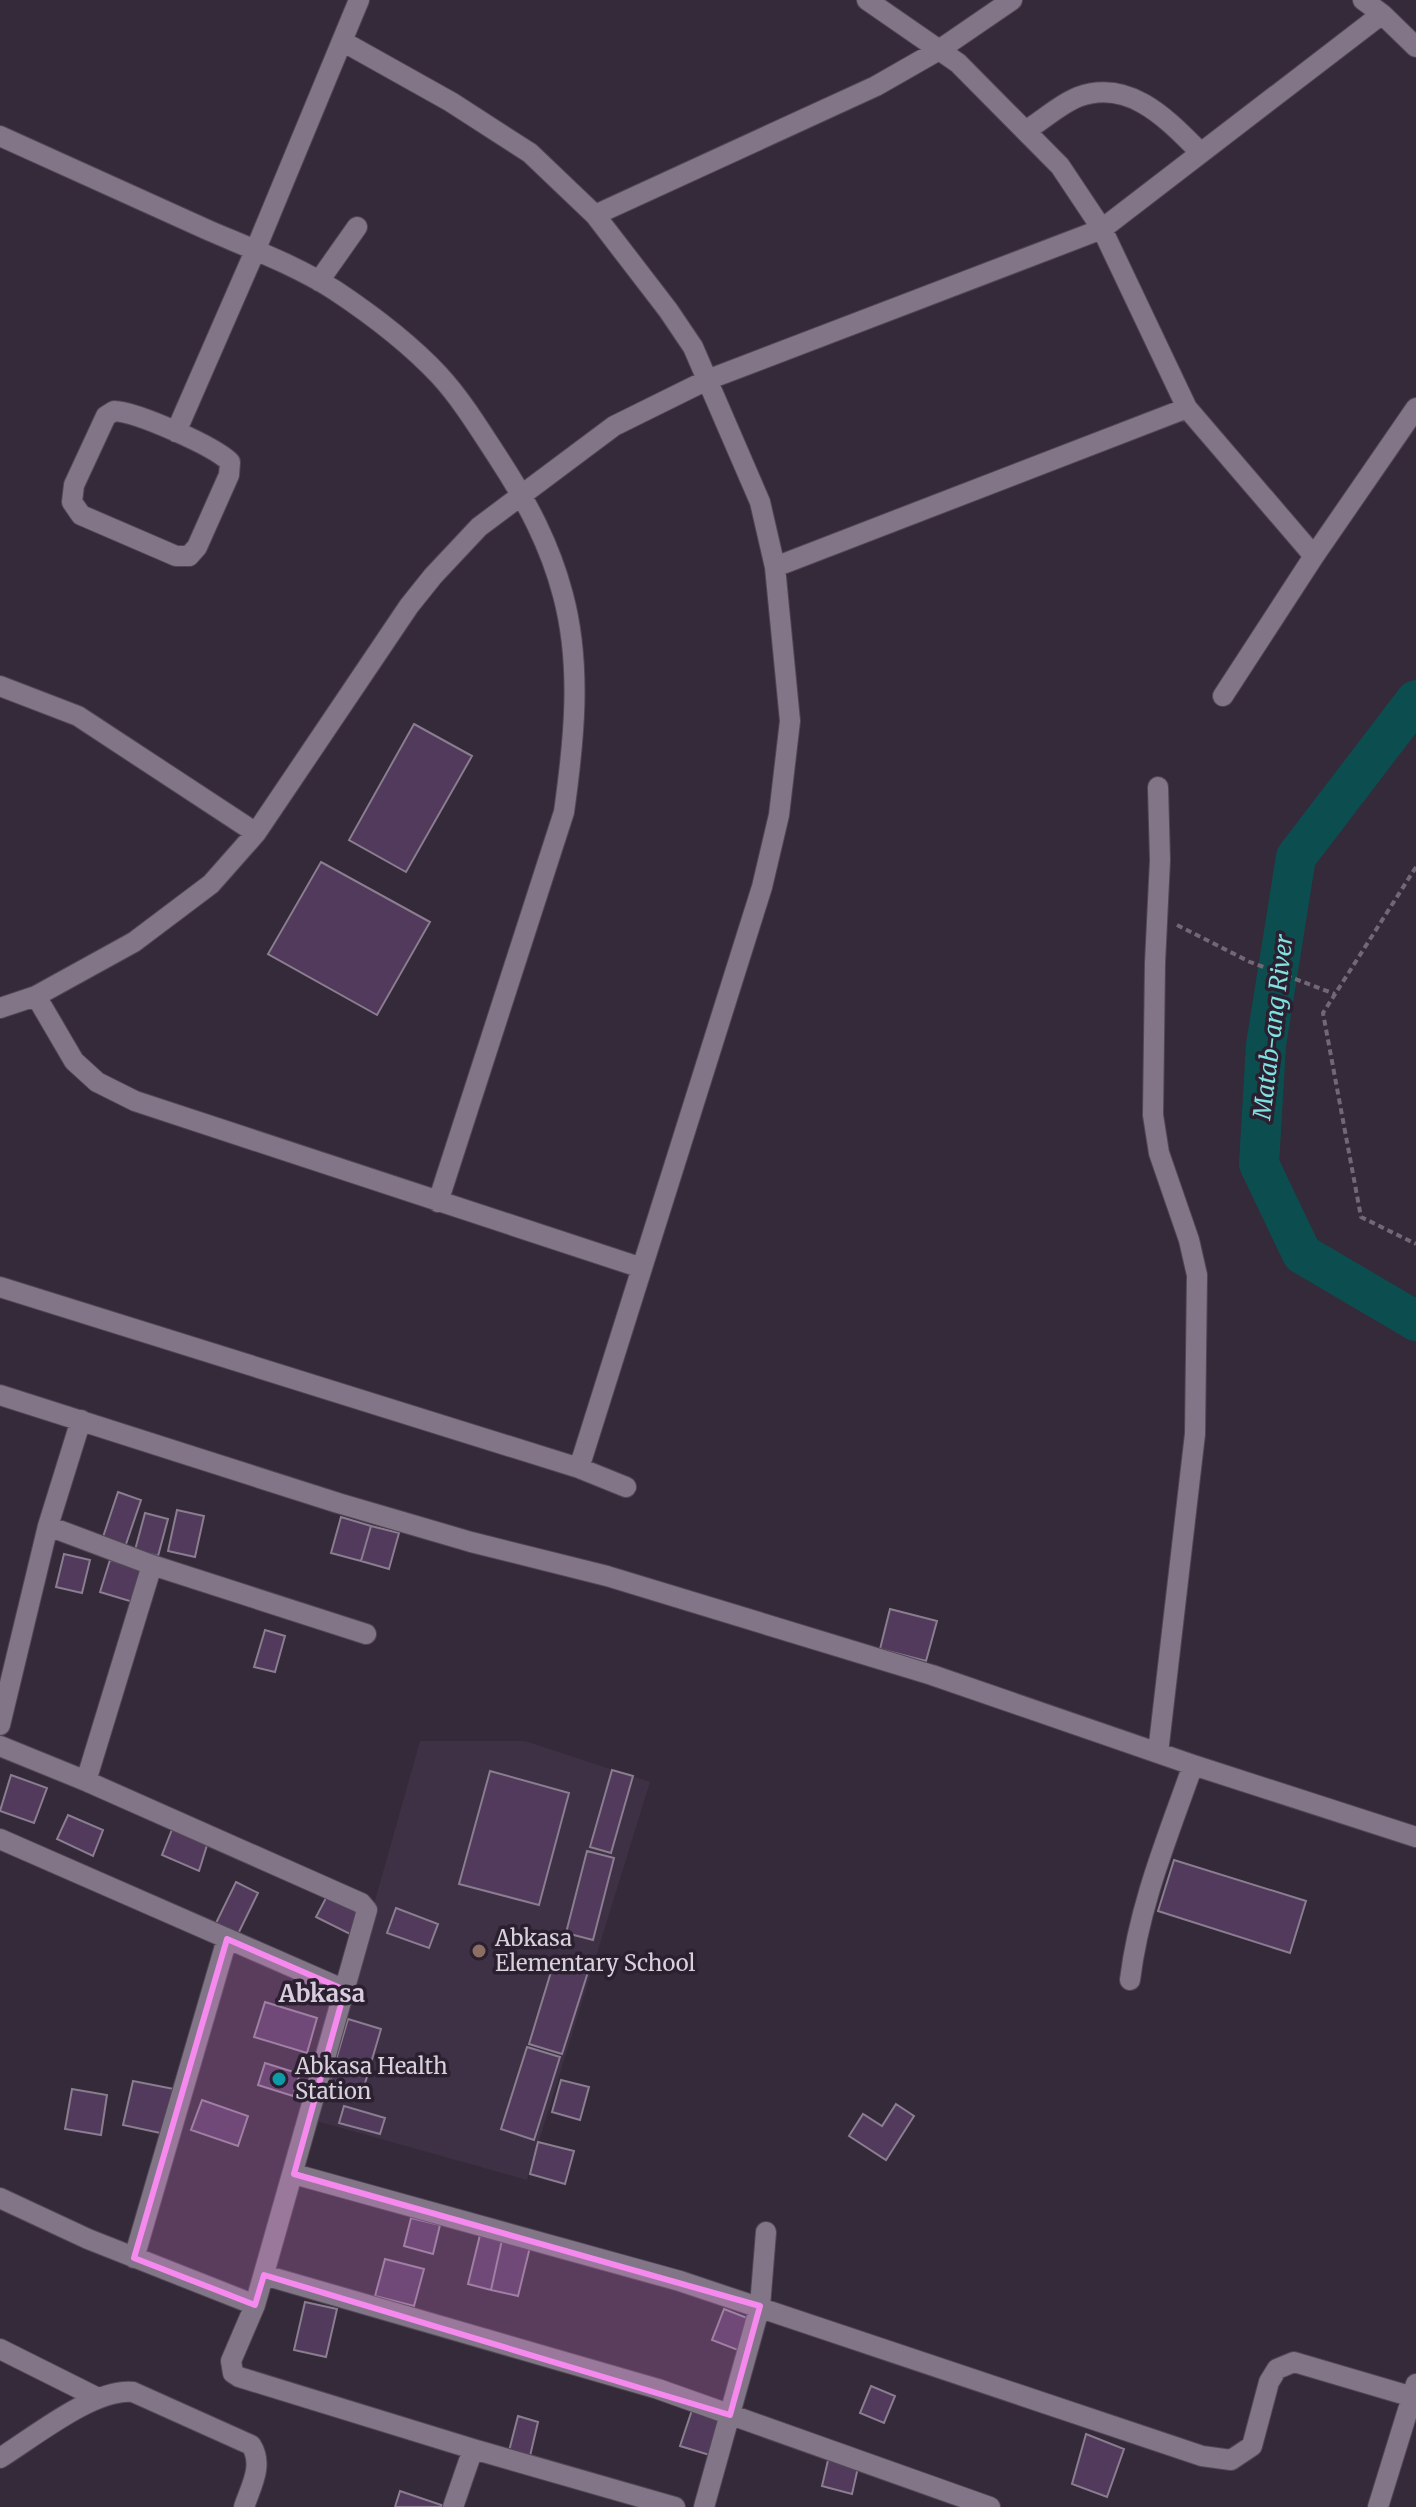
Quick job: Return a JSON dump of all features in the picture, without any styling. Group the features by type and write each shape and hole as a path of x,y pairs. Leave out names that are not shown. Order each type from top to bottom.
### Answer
{"street":[{"path":"176,432 359,0"},
{"path":"867,0 958,63 1060,166 1102,229 1187,408 1314,556"},
{"path":"595,215 876,86 939,50 1012,0"},
{"path":"1363,0 1416,47"},
{"path":"0,1008 36,996 134,942 211,884 256,833 409,606 479,527 614,426 707,380 1102,229 1382,14"},
{"path":"342,41 451,102 530,153 595,215 693,347 760,502 775,567 790,721 779,815 762,887 579,1468"},
{"path":"1025,131 1078,97 1113,92 1146,103 1201,153"},
{"path":"0,136 319,281 403,341 440,376 467,410 521,493 543,534 564,596 571,641 575,699 573,749 564,812 438,1202"},
{"path":"319,281 357,227"},
{"path":"775,567 1187,408"},
{"path":"1223,696 1416,408"},
{"path":"114,411 126,411 176,432 221,453 230,462 229,475 197,547 189,556 176,556 81,515 72,502 74,485 106,416 114,411"},
{"path":"0,686 78,716 256,833"},
{"path":"1158,787 1160,860 1153,1115 1159,1153 1189,1240 1197,1275 1195,1434 1158,1753"},
{"path":"36,996 74,1061 97,1082 135,1101 642,1268"},
{"path":"0,1287 579,1468 626,1487"},
{"path":"0,1395 353,1507 471,1542 607,1576 917,1671 1416,1837"},
{"path":"0,1725 48,1526 81,1420"},
{"path":"48,1526 152,1565 366,1634"},
{"path":"86,1781 152,1565"},
{"path":"0,1746 86,1781 365,1906 367,1915 294,2174 255,2305 231,2361 231,2369 239,2377 675,2507"},
{"path":"1130,1980 1142,1912 1193,1765"},
{"path":"0,1839 345,1990"},
{"path":"134,2258 227,1939"},
{"path":"294,2174 680,2281 1202,2456 1231,2460 1252,2446 1269,2382 1277,2369 1294,2362 1415,2393 1378,2507"},
{"path":"0,2198 134,2258 255,2305"},
{"path":"704,2507 760,2306 766,2232"},
{"path":"264,2275 658,2389 990,2507"},
{"path":"0,2349 96,2397"},
{"path":"0,2458 96,2397 121,2391 133,2392 251,2445 257,2454 258,2466 244,2507"},
{"path":"453,2507 473,2449"}],"path":[{"path":"1416,867 1323,1013 1361,1217 1416,1244"},
{"path":"1157,915 1250,962 1335,994"}],"highlighted area":[{"path":"227,1939 345,1990 294,2174 760,2306 730,2415 264,2275 255,2305 134,2258"}],"shaded area":[{"name":"Abkasa Elementary School","path":"420,1741 525,1741 650,1782 527,2180 313,2120"}],"building":[{"path":"414,724 472,756 406,872 349,840"},
{"path":"321,862 430,922 377,1015 268,954"},
{"path":"118,1492 141,1500 125,1547 102,1540"},
{"path":"177,1510 204,1516 195,1557 168,1551"},
{"path":"145,1513 168,1519 158,1556 135,1550"},
{"path":"341,1517 371,1526 361,1561 331,1553"},
{"path":"371,1526 399,1533 389,1569 361,1561"},
{"path":"64,1554 90,1560 82,1593 56,1587"},
{"path":"110,1560 142,1570 133,1602 100,1592"},
{"path":"890,1609 937,1621 926,1661 880,1649"},
{"path":"265,1630 285,1636 275,1672 254,1667"},
{"path":"612,1770 633,1776 611,1853 590,1847"},
{"path":"490,1771 569,1793 539,1905 459,1884"},
{"path":"11,1775 47,1788 34,1823 0,1811"},
{"path":"68,1815 103,1830 93,1856 57,1839"},
{"path":"173,1827 208,1842 199,1871 162,1855"},
{"path":"587,1851 614,1858 593,1940 566,1933"},
{"path":"1174,1860 1306,1901 1290,1953 1158,1911"},
{"path":"236,1882 258,1893 238,1934 216,1923"},
{"path":"327,1896 363,1915 352,1935 316,1917"},
{"path":"396,1908 438,1924 429,1948 387,1933"},
{"path":"554,1962 588,1972 562,2054 529,2044"},
{"path":"265,2002 317,2018 307,2053 254,2037"},
{"path":"348,2019 381,2029 363,2090 330,2080"},
{"path":"527,2047 560,2057 534,2140 501,2129"},
{"name":"Abkasa Health Station","path":"265,2063 300,2074 293,2096 258,2085"},
{"path":"561,2080 589,2087 580,2120 552,2112"},
{"path":"133,2081 174,2089 165,2134 123,2125"},
{"path":"72,2089 107,2095 101,2135 65,2129"},
{"path":"202,2100 248,2116 238,2146 191,2130"},
{"path":"896,2104 914,2116 886,2160 849,2136 863,2114 882,2126"},
{"path":"344,2106 385,2118 380,2134 339,2123"},
{"path":"538,2142 574,2151 565,2184 530,2174"},
{"path":"411,2218 440,2225 433,2254 404,2246"},
{"path":"480,2235 502,2240 491,2290 468,2284"},
{"path":"502,2240 530,2247 518,2296 491,2290"},
{"path":"385,2259 424,2269 414,2306 375,2296"},
{"path":"305,2302 337,2309 326,2357 294,2350"},
{"path":"724,2309 755,2321 743,2352 712,2340"},
{"path":"871,2386 895,2396 884,2423 860,2413"},
{"path":"693,2407 725,2418 713,2456 680,2446"},
{"path":"518,2416 538,2422 530,2456 509,2451"},
{"path":"1086,2434 1124,2449 1107,2497 1072,2484"},
{"path":"829,2456 859,2463 852,2494 822,2486"},
{"path":"400,2491 447,2507 395,2507"}],"waterway":[{"name":"Matab-ang River","path":"1416,700 1296,857 1266,1045 1259,1164 1302,1254 1416,1321"}],"place":[{"name":"Abkasa Elementary School","path":"479,1951"},
{"name":"Abkasa Health Station","path":"279,2079"}],"district":[{"name":"Abkasa","path":"322,1993"}]}
